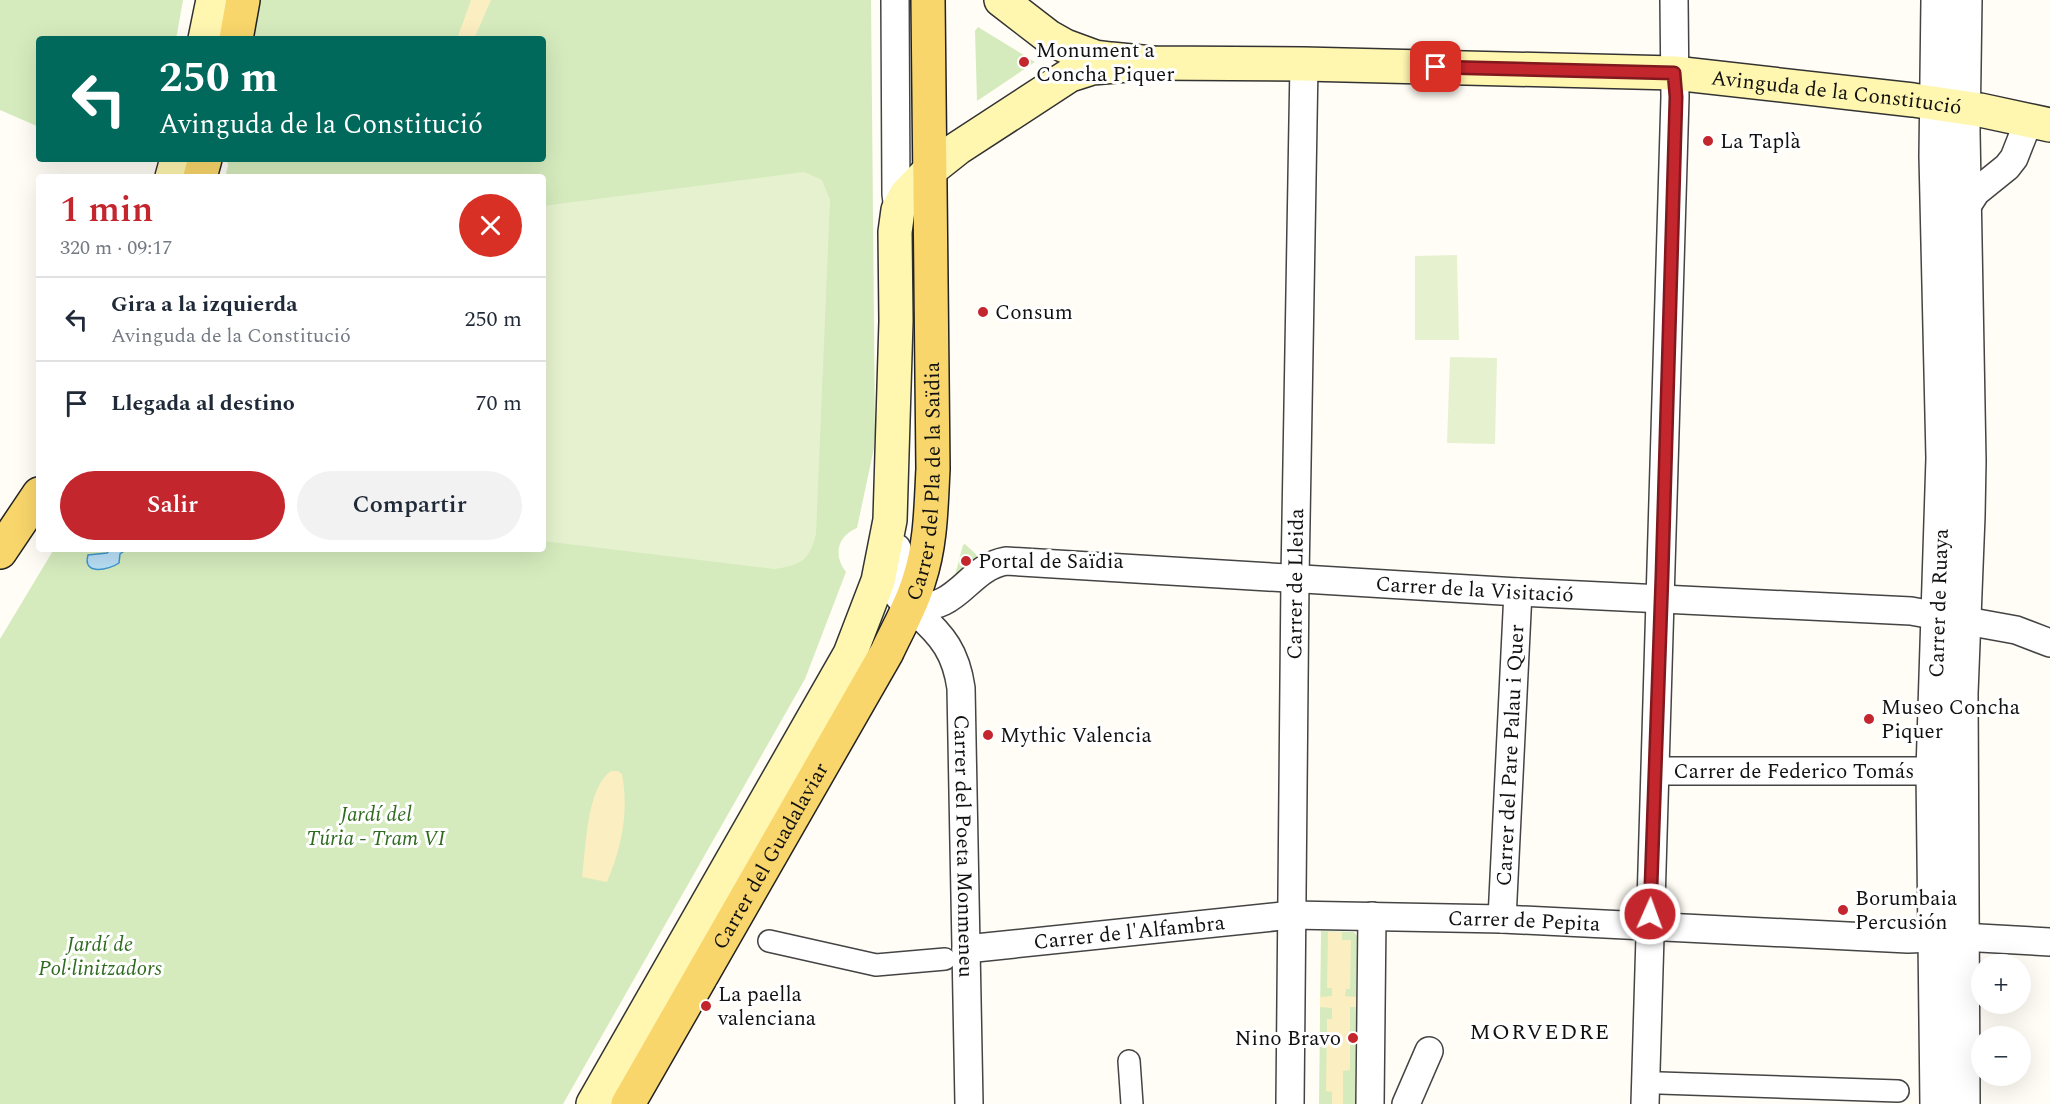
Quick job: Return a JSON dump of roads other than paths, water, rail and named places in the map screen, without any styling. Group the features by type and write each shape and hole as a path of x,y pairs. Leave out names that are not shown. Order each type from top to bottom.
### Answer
{"main road":[{"path":"207,36 213,0"},
{"path":"237,36 243,0"},
{"name":"Carrer del Pla de la Saïdia","path":"910,606 926,554 933,469 928,0"},
{"path":"1001,0 1049,37 1065,46 1103,58 1152,63"},
{"name":"Carrer del Pla de la Saïdia","path":"850,654 878,581 890,520 896,321 895,232 898,210 906,195 929,171 958,148 1070,75 1092,68 1152,63"},
{"name":"Avinguda de la Constitució","path":"1152,63 1304,64 1674,73 1951,105 2040,123"},
{"path":"7,542 36,485"},
{"path":"7,542 36,498"},
{"name":"Carrer del Guadalaviar","path":"628,1104 887,652 910,606"},
{"name":"Carrer del Guadalaviar","path":"594,1104 850,654"}],"street":[{"name":"Carrer del Pla de la Saïdia","path":"895,0 898,210"},
{"path":"1674,0 1676,97 1650,927 1653,1093 1898,1091"},
{"path":"1938,0 1951,105"},
{"path":"1951,105 1965,0"},
{"name":"Carrer de Lleida","path":"1290,1104 1295,578 1304,64"},
{"name":"Carrer de Ruaya","path":"1951,105 1965,210 1969,461 1934,771 1963,1104"},
{"name":"Carrer de Ruaya","path":"1937,1104 1961,693 1951,619 1943,458 1951,105"},
{"path":"1965,210 1976,192 2007,167 2040,123"},
{"name":"Carrer del Pla de la Saïdia","path":"896,321 902,359 903,453 902,513 894,580 897,595 910,606"},
{"name":"Carrer de la Visitació","path":"910,606 939,604 984,570 996,563 1006,561 1518,592 1911,611 2016,630 2050,643"},
{"name":"Carrer del Pare Palau i Quer","path":"1502,919 1518,592"},
{"name":"Carrer del Poeta Monmeneu","path":"910,606 941,637 950,650 958,667 961,688 956,954 969,1104"},
{"name":"Carrer de Federico Tomás","path":"1656,771 1934,771"},
{"name":"Carrer de Pepita","path":"1292,915 1502,919 1908,939 1948,938 2050,942"},
{"name":"Carrer de l'Alfambra","path":"769,941 876,965 1292,915"},
{"path":"1370,1104 1372,916"},
{"path":"1406,1104 1429,1052"},
{"path":"1129,1060 1132,1104"}],"water":[{"path":"123,552 120,554 119,563 115,566 98,570 89,566 88,555"}],"place":[{"name":"Monument a Concha Piquer","path":"1024,62"},
{"name":"La Taplà","path":"1708,141"},
{"name":"Consum","path":"983,312"},
{"name":"Portal de Saïdia","path":"966,561"},
{"name":"Museo Concha Piquer","path":"1869,719"},
{"name":"Mythic Valencia","path":"988,735"},
{"name":"Borumbaia Percusión","path":"1843,910"},
{"name":"La paella valenciana","path":"706,1006"},
{"name":"Nino Bravo","path":"1353,1038"}],"district":[{"name":"MORVEDRE","path":"1540,1031"}],"park label":[{"name":"Jardí del Túria - Tram VI","path":"376,826"},
{"name":"Jardí de Pol·linitzadors","path":"100,956"}]}
